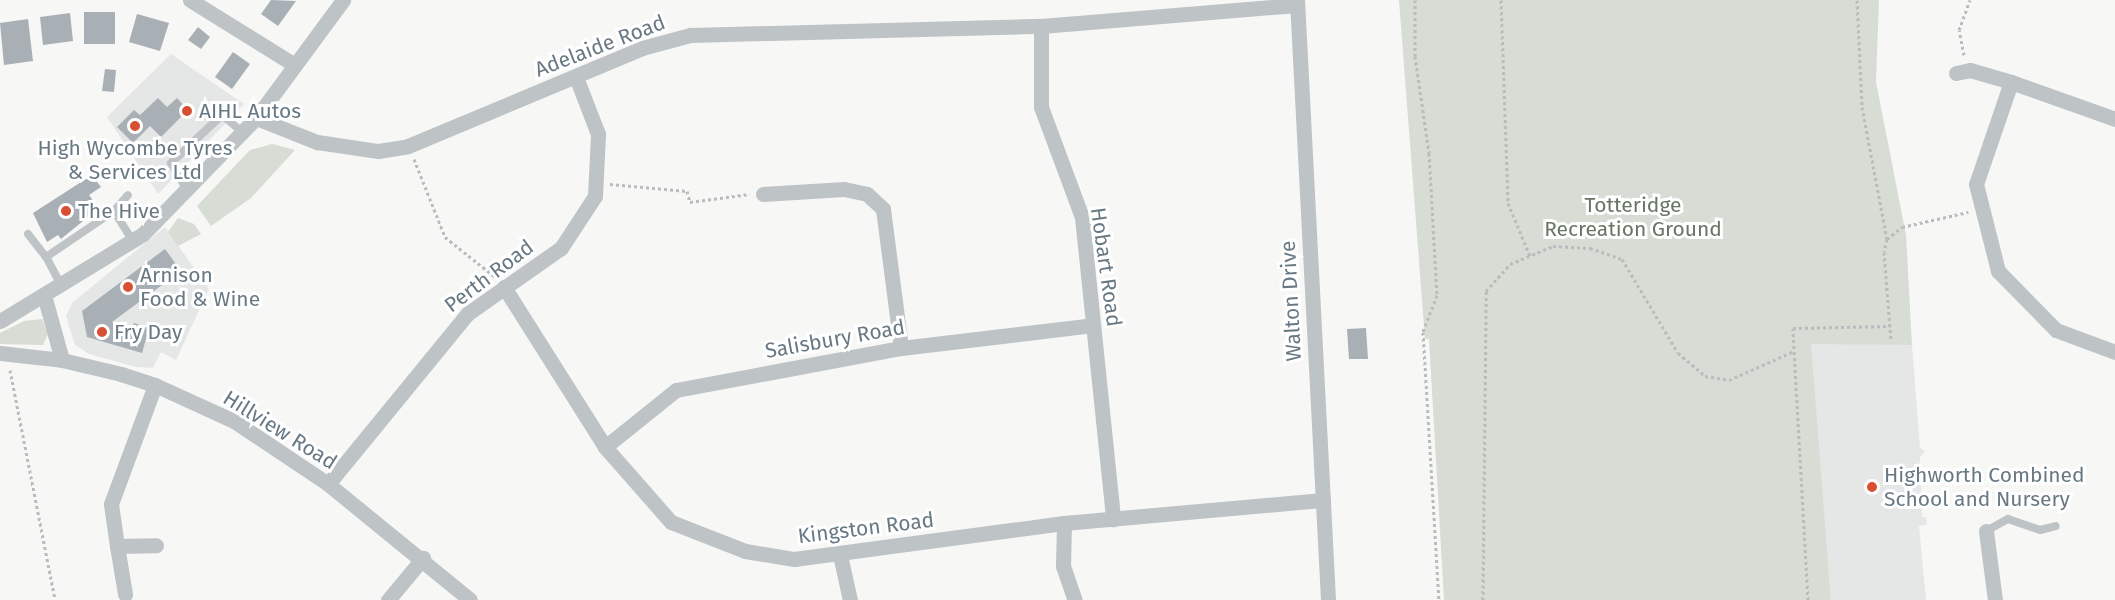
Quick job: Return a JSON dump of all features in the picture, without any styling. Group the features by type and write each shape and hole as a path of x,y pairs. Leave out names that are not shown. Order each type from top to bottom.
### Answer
{"street":[{"path":"190,0 295,65"},
{"path":"0,321 132,240 188,190 256,118 343,0"},
{"name":"Adelaide Road","path":"256,118 317,142 378,151 408,146 642,48 690,35 1041,26 1297,3"},
{"name":"Walton Drive","path":"1297,3 1328,600"},
{"name":"Hobart Road","path":"1041,26 1041,107 1082,217 1113,519"},
{"path":"1963,72 2011,82 2115,119"},
{"name":"Perth Road","path":"328,484 467,314 561,248 595,196 598,134 576,77"},
{"path":"2011,82 1976,184 1998,271 2056,330 2115,351"},
{"path":"763,194 844,189 867,195 883,209 901,348"},
{"name":"Kingston Road","path":"505,286 605,447 671,522 745,551 794,559 840,555 1064,523 1323,500"},
{"path":"44,296 62,360"},
{"name":"Salisbury Road","path":"605,447 676,390 901,348 1093,325"},
{"name":"Hillview Road","path":"4,353 62,360 154,385 234,421 328,484 423,558 470,600"},
{"path":"125,594 111,504 154,385"},
{"path":"1064,523 1063,566 1075,600"},
{"path":"1986,531 1995,600"},
{"path":"117,546 156,545"},
{"path":"840,555 850,600"},
{"path":"388,600 423,558"}],"lane":[{"path":"188,190 171,162 222,116 243,132"},
{"path":"46,256 114,211 128,195"},
{"path":"114,211 132,240"},
{"path":"28,234 46,256 61,285"},
{"path":"1986,531 2008,519 2040,530 2056,526"}],"path":[{"path":"1414,0 1415,56 1429,153 1437,295 1423,332 1439,600"},
{"path":"1501,0 1508,203 1530,256"},
{"path":"1857,0 1862,107 1887,239 1884,252 1892,341"},
{"path":"1963,72 1959,30 1970,0"},
{"path":"408,146 445,237 505,286"},
{"path":"596,182 687,190 690,202 763,194"},
{"path":"1887,239 1912,224 1982,210"},
{"path":"1483,600 1486,291 1510,264 1553,246 1590,248 1622,259 1678,353 1705,376 1729,380 1794,351"},
{"path":"1808,600 1793,328 1890,326"},
{"path":"4,353 55,600"}],"shaded area":[{"path":"171,54 244,104 158,194 107,117"},
{"path":"165,227 209,289 176,360 161,352 153,368 136,367 89,354 75,345 66,316 73,302"},
{"name":"Highworth Combined School and Nursery","path":"1810,343 1912,345 1920,448 1925,451 1920,457 1922,517 1926,517 1927,525 1919,526 1926,600 1831,600"}],"green space":[{"name":"Totteridge Recreation Ground","path":"1399,0 1879,0 1876,82 1906,235 1912,345 1811,344 1831,600 1444,600 1429,339 1425,339"},
{"path":"272,144 295,150 251,198 211,226 197,206 250,150"},
{"path":"178,218 194,224 201,234 178,246 168,232"},
{"path":"42,319 48,334 43,345 0,344 0,333 24,321"}],"building":[{"path":"271,0 296,1 278,26 261,14"},
{"path":"84,12 115,12 115,44 84,44"},
{"path":"70,13 73,41 43,45 40,17"},
{"path":"137,14 169,23 160,51 129,42"},
{"path":"28,19 33,61 4,65 0,23"},
{"path":"198,27 210,37 201,49 188,40"},
{"path":"233,52 250,64 232,89 215,77"},
{"path":"105,69 116,70 114,92 102,91"},
{"path":"158,98 167,107 177,98 188,110 161,137 150,126 133,143 117,127 134,110 140,115"},
{"name":"The Hive","path":"92,175 101,187 89,195 99,208 61,239 58,235 47,242 33,213"},
{"path":"165,249 181,271 112,322 130,330 134,323 149,328 142,353 87,337 82,311"},
{"path":"1366,328 1368,359 1349,359 1347,329"}],"place":[{"name":"AIHL Autos","path":"187,111"},
{"name":"High Wycombe Tyres & Services Ltd","path":"135,126"},
{"name":"The Hive","path":"66,211"},
{"name":"Arnison Food & Wine","path":"128,287"},
{"name":"Fry Day","path":"102,332"},
{"name":"Highworth Combined School and Nursery","path":"1872,487"}]}
